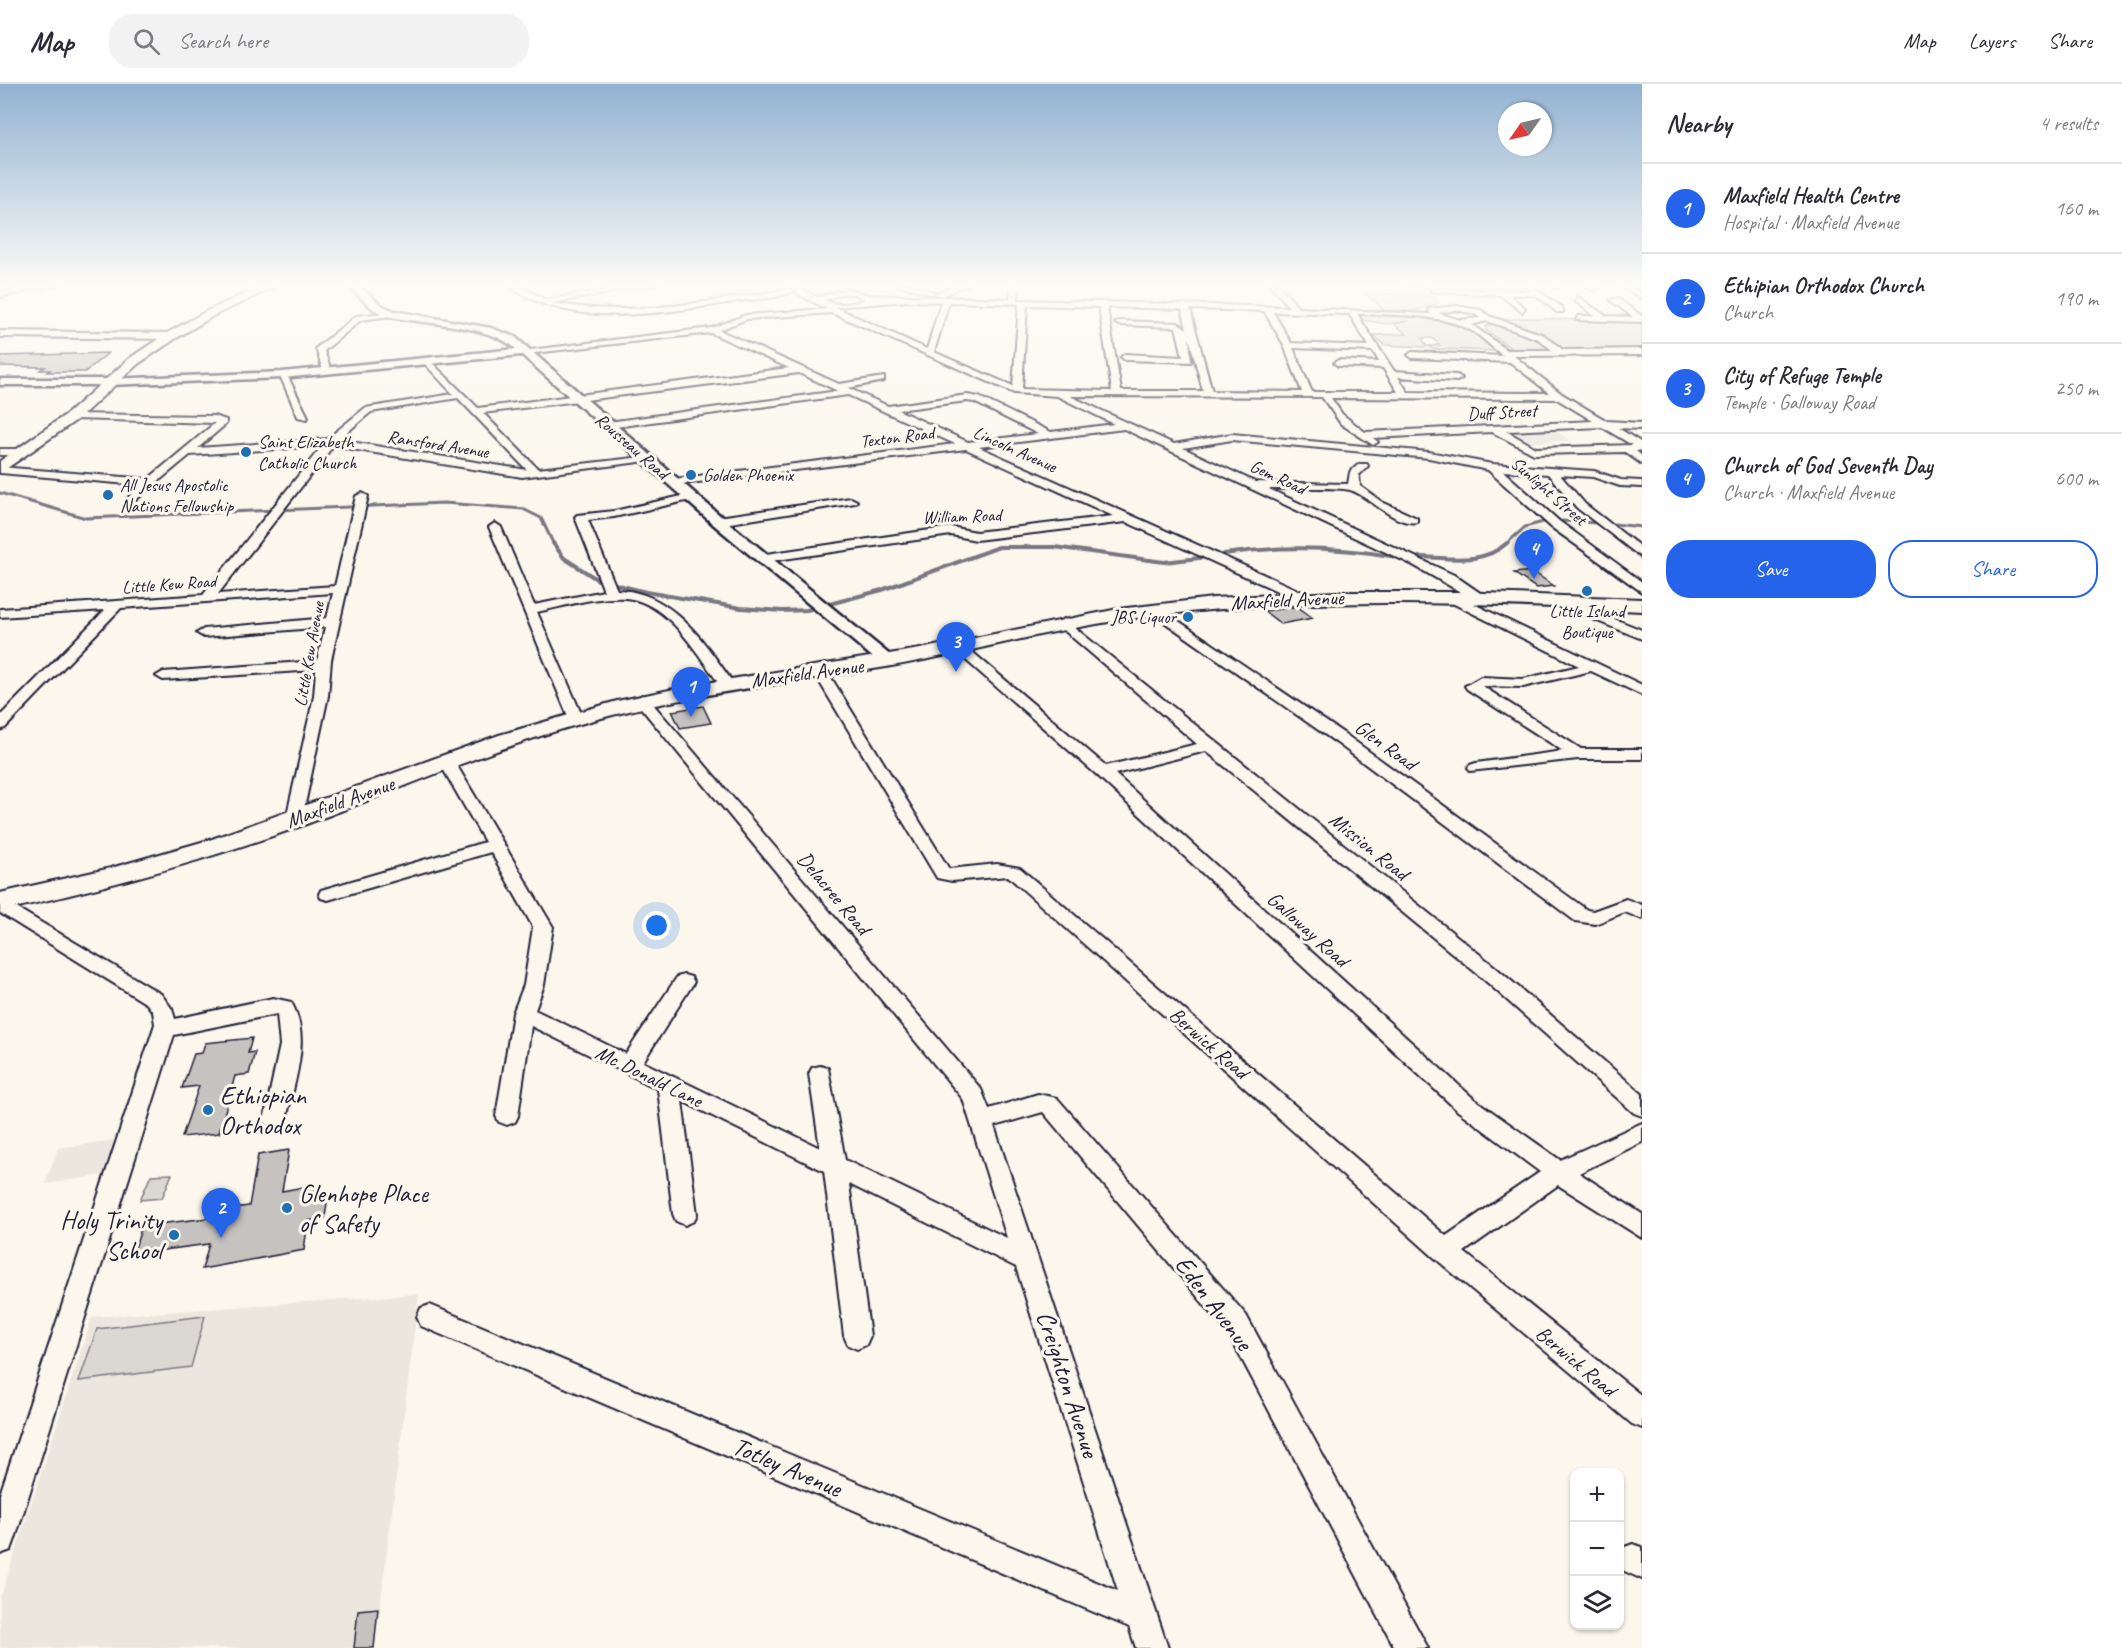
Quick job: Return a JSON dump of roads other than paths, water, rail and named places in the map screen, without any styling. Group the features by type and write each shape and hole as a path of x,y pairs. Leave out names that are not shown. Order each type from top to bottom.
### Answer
{"main road":[{"path":"0,469 74,416 109,382 143,357"},
{"name":"Maxfield Avenue","path":"0,903 174,860 575,718 642,700 727,684 888,661 1064,623 1155,609 1304,598 1451,597 1642,604"}],"street":[{"path":"322,357 327,372"},
{"path":"0,382 109,382 282,375 467,357"},
{"name":"Rousseau Road","path":"532,357 574,397 691,497 888,661"},
{"name":"Lincoln Avenue","path":"771,357 1304,598"},
{"path":"941,357 1017,391 1062,394 1559,396"},
{"path":"1017,357 1017,391"},
{"path":"1111,357 1117,393"},
{"path":"1125,357 1188,360 1188,357"},
{"path":"1196,357 1209,393"},
{"path":"1292,357 1308,394"},
{"path":"1380,357 1404,394"},
{"path":"1464,357 1471,365"},
{"path":"1497,430 1533,451 1640,447 1559,396 1509,357"},
{"path":"427,361 536,473"},
{"path":"1338,363 1385,365"},
{"path":"477,411 800,370"},
{"path":"282,375 303,417"},
{"path":"1391,375 1457,378"},
{"path":"837,387 881,379"},
{"path":"608,424 849,392"},
{"name":"Gem Road","path":"1062,394 1125,426 1417,562 1449,578 1478,598"},
{"path":"1326,394 1331,410 1382,452"},
{"path":"206,600 330,442 368,411 462,395"},
{"path":"887,409 967,398 976,399 1047,434"},
{"path":"74,416 221,421 221,424 156,479 149,482 132,500"},
{"name":"Duff Street","path":"1364,435 1603,424 1642,426"},
{"name":"Texton Road","path":"674,482 1125,426"},
{"name":"Sunlight Street","path":"1172,448 1225,437 1449,458 1492,467 1556,524 1642,588"},
{"name":"Ransford Avenue","path":"188,452 330,442 522,474 647,459"},
{"path":"1627,449 1642,461"},
{"path":"0,452 24,452"},
{"path":"1354,487 1354,474 1363,466"},
{"path":"1492,467 1594,474 1620,483 1642,484"},
{"path":"0,469 149,482"},
{"path":"1550,470 1581,506 1642,554"},
{"path":"1250,484 1354,487 1378,504 1413,519"},
{"path":"609,587 581,517 614,514 691,497"},
{"path":"718,520 851,501"},
{"name":"Little Kew Avenue","path":"295,819 321,696 332,622 360,504"},
{"name":"William Road","path":"763,558 951,531 976,536 1127,518"},
{"path":"495,527 575,718"},
{"path":"529,610 609,587 628,594 659,606 672,616 727,684"},
{"name":"Little Kew Road","path":"0,613 341,589"},
{"path":"1451,597 1642,691"},
{"path":"1560,601 1642,634"},
{"path":"0,725 117,605"},
{"name":"Glen Road","path":"1155,609 1343,740 1589,918 1595,918 1623,905 1642,913"},
{"path":"204,633 332,622"},
{"name":"Mission Road","path":"1064,623 1209,746 1487,971 1642,1107"},
{"name":"Galloway Road","path":"958,647 1103,772 1466,1105 1558,1172 1642,1227"},
{"path":"163,676 324,665"},
{"path":"1578,754 1472,686 1481,681 1523,683 1591,667"},
{"name":"Berwick Road","path":"820,670 943,874 955,877 1004,868 1014,872 1445,1251 1642,1414"},
{"name":"Delacree Road","path":"642,700 973,1095 983,1120"},
{"path":"1103,772 1209,746"},
{"path":"1476,768 1578,754 1642,754"},
{"path":"447,762 543,927 534,986 523,1013 507,1116"},
{"path":"328,894 495,845"},
{"path":"0,903 154,999 162,1007 166,1017 165,1029 0,1539"},
{"path":"629,1067 684,982"},
{"path":"165,1029 273,1006 284,1007 291,1015 291,1043 275,1120"},
{"name":"Mc Donald Lane","path":"523,1013 669,1087 1028,1260"},
{"path":"820,1074 857,1336"},
{"path":"669,1087 685,1214"},
{"name":"Eden Avenue","path":"983,1120 1038,1103 1049,1104 1237,1324 1412,1648"},
{"name":"Creighton Avenue","path":"983,1120 1152,1648"},
{"path":"1445,1251 1558,1172 1642,1132"},
{"name":"Totley Avenue","path":"430,1317 1143,1617"}],"waterway":[{"path":"0,493 86,518 444,503 523,509 541,518 553,543"},
{"path":"1562,521 1597,523"},
{"path":"1505,545 1525,527 1543,522"},
{"path":"1614,524 1642,527"},
{"path":"553,543 564,558 598,580 646,592 741,608 782,611 807,610 882,590 999,547 1054,547 1164,562 1208,557"},
{"path":"1419,557 1466,559 1487,555 1507,543"},
{"path":"1224,554 1267,549 1310,548 1397,557"}],"place":[{"name":"Saint Elizabeth Catholic Church","path":"246,452"},
{"name":"Golden Phoenix","path":"691,475"},
{"name":"All Jesus Apostolic Nations Fellowship","path":"108,495"},
{"name":"Church of God Seventh Day","path":"1534,579"},
{"name":"Little Island Boutique","path":"1587,591"},
{"name":"JBS Liquor","path":"1188,617"},
{"name":"City of Refuge Temple","path":"956,672"},
{"name":"Maxfield Health Centre","path":"691,717"},
{"name":"Ethiopian Orthodox","path":"208,1110"},
{"name":"Glenhope Place of Safety","path":"287,1208"},
{"name":"Holy Trinity School","path":"174,1235"},
{"name":"Ethipian Orthodox Church","path":"221,1238"}]}
